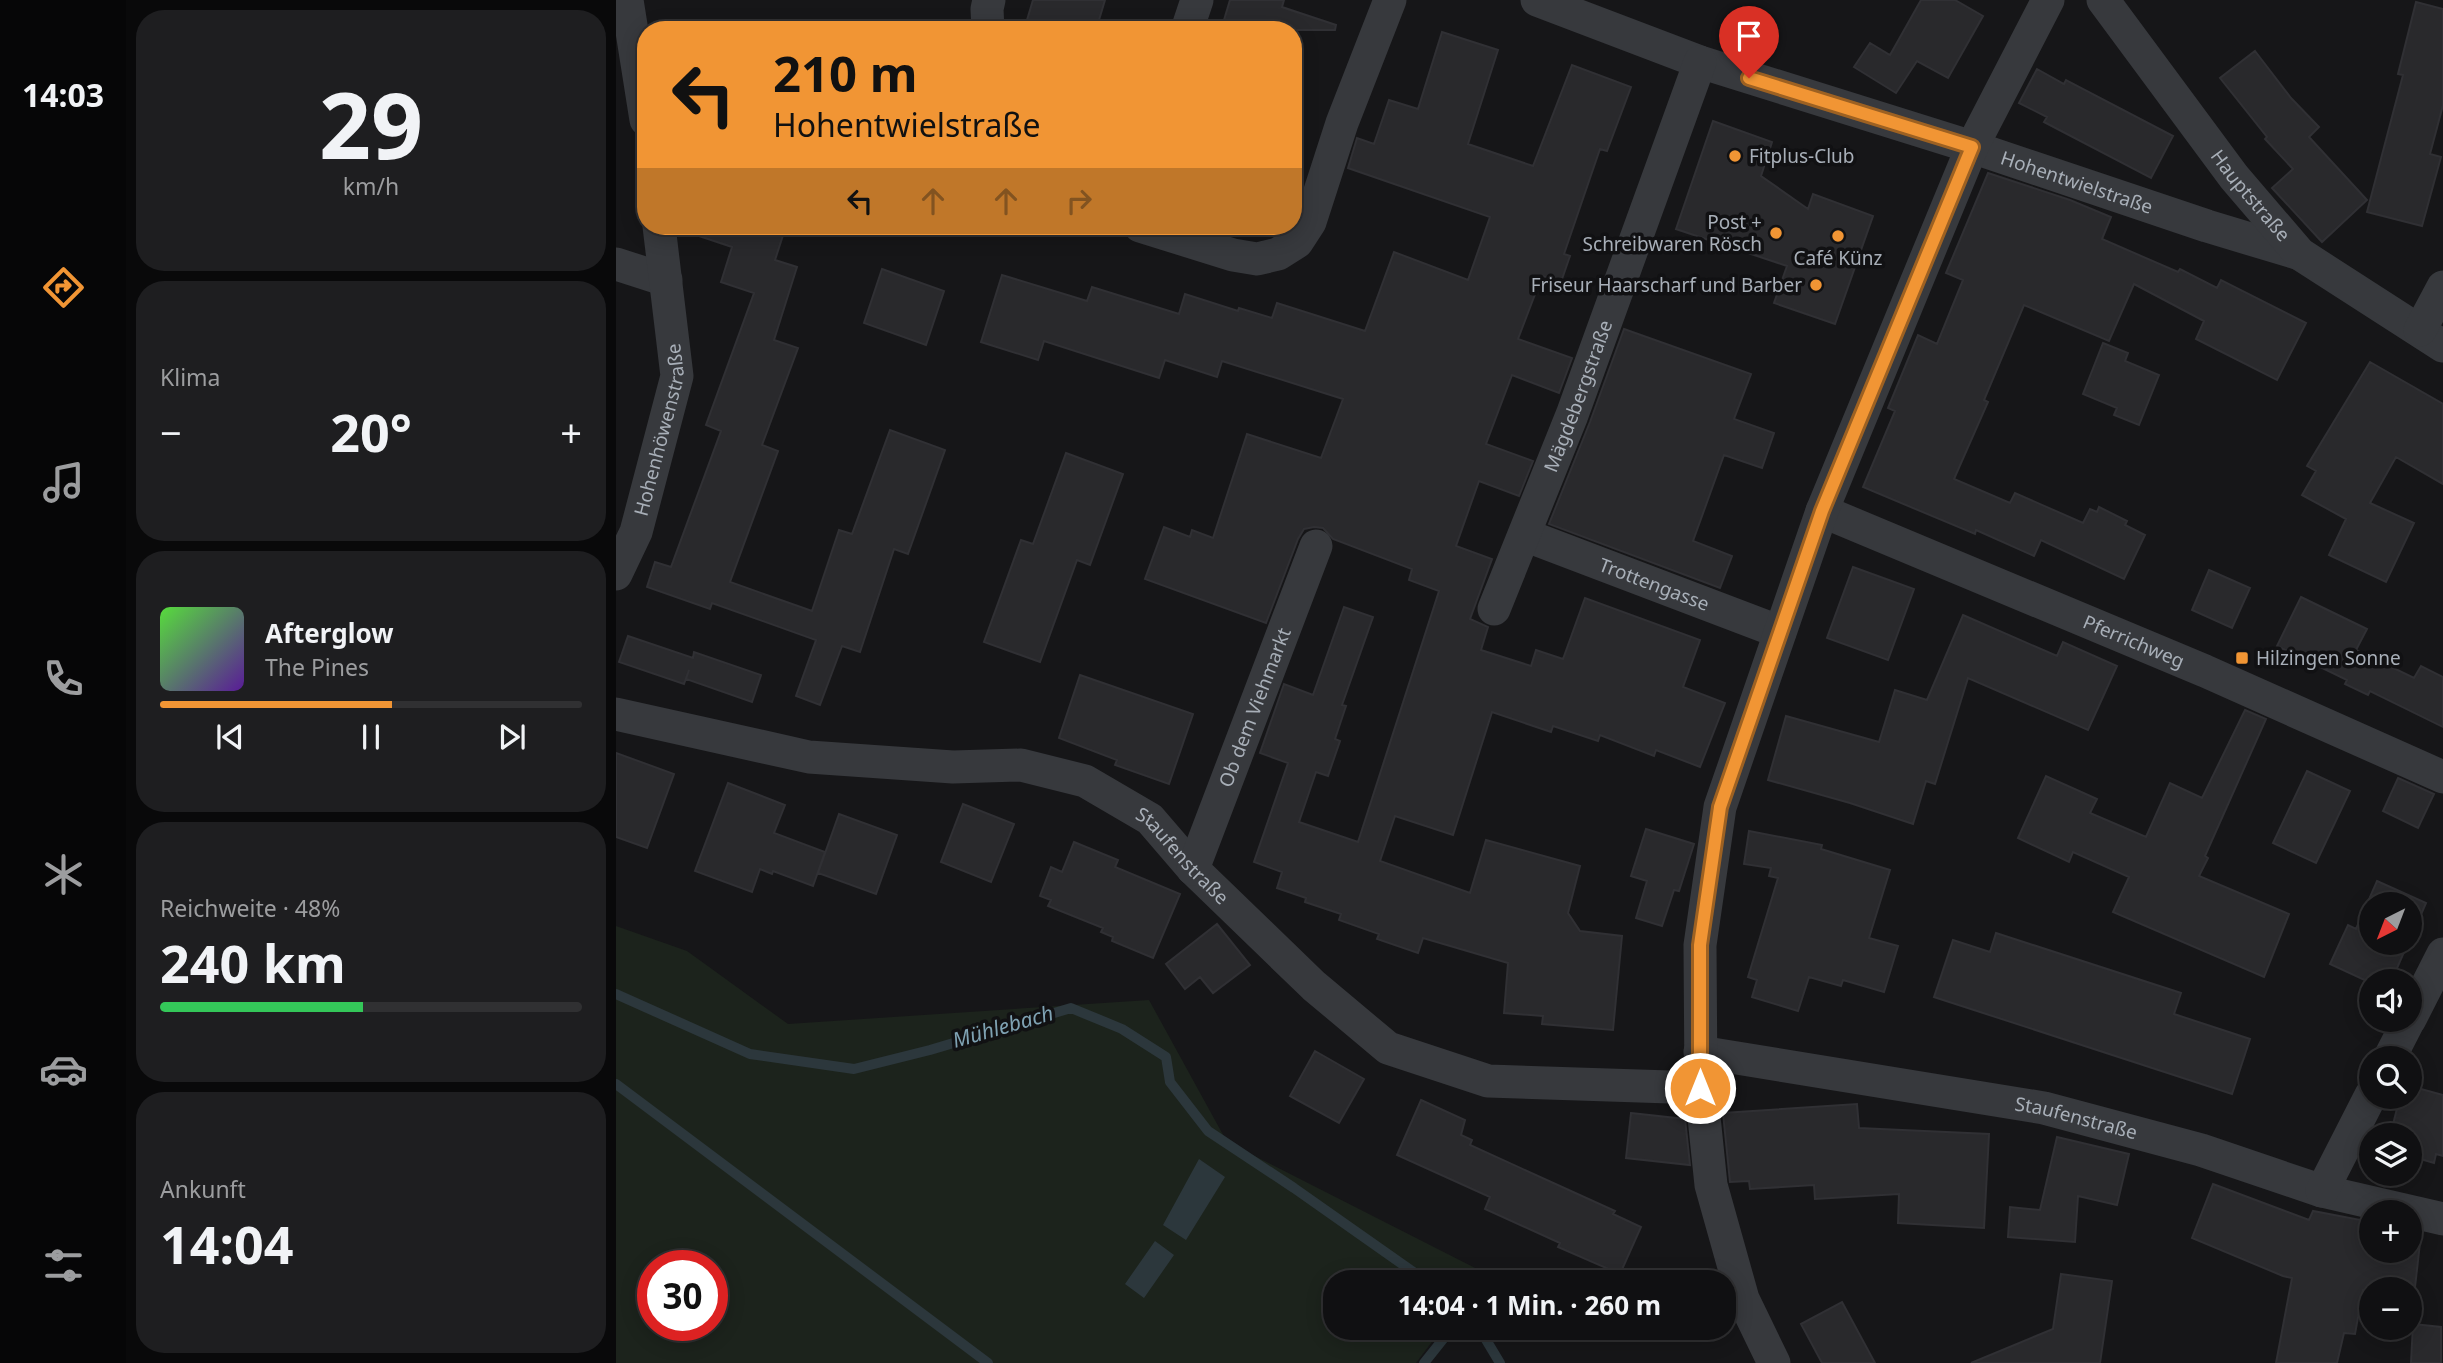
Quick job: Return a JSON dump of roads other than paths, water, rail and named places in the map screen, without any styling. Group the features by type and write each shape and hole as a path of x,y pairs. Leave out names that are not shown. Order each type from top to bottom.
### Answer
{"street":[{"path":"627,0 637,63"},
{"path":"988,21 989,0"},
{"path":"1190,21 1197,0"},
{"path":"1302,234 1310,222 1342,123 1390,0"},
{"name":"Hohentwielstraße","path":"1537,0 1700,62 2301,254"},
{"path":"1774,1363 1743,1299 1711,1185 1700,1088 1700,945 1720,807 1822,511 1972,147 2048,0"},
{"name":"Hauptstraße","path":"2103,0 2234,177 2301,254 2432,338"},
{"name":"Mägdebergstraße","path":"1494,609 1572,415 1700,62"},
{"name":"Hohenhöwenstraße","path":"616,574 636,532 677,376 660,235"},
{"path":"1169,235 1233,255 1256,259 1278,254 1297,242 1302,235"},
{"path":"616,264 666,280"},
{"path":"2432,338 2443,287"},
{"name":"Pferrichweg","path":"1822,511 2206,671 2443,777"},
{"name":"Trottengasse","path":"1530,537 1780,632"},
{"name":"Ob dem Viehmarkt","path":"1193,869 1317,546"},
{"name":"Staufenstraße","path":"616,714 809,757 953,767 1021,765 1085,781 1150,819 1193,869 1314,986 1388,1048 1488,1081 1700,1088"},
{"path":"2422,995 2443,954"},
{"name":"Staufenstraße","path":"1700,1052 2044,1108 2202,1150 2322,1191 2443,1219"},
{"path":"2322,1191 2363,1109"}],"waterway":[{"name":"Mühlebach","path":"616,994 750,1054 854,1069 930,1050 1071,1008 1122,1029 1166,1057 1170,1082 1208,1131 1411,1270"},
{"path":"616,1084 988,1363"},
{"path":"1424,1363 1442,1340"},
{"name":"Mühlebach","path":"1486,1340 1500,1363"}],"place":[{"name":"Fitplus-Club","path":"1735,156"},
{"name":"Post + Schreibwaren Rösch","path":"1776,233"},
{"name":"Café Künz","path":"1838,236"},
{"name":"Friseur Haarscharf und Barber","path":"1816,285"},
{"name":"Hilzingen Sonne","path":"2242,658"}]}
